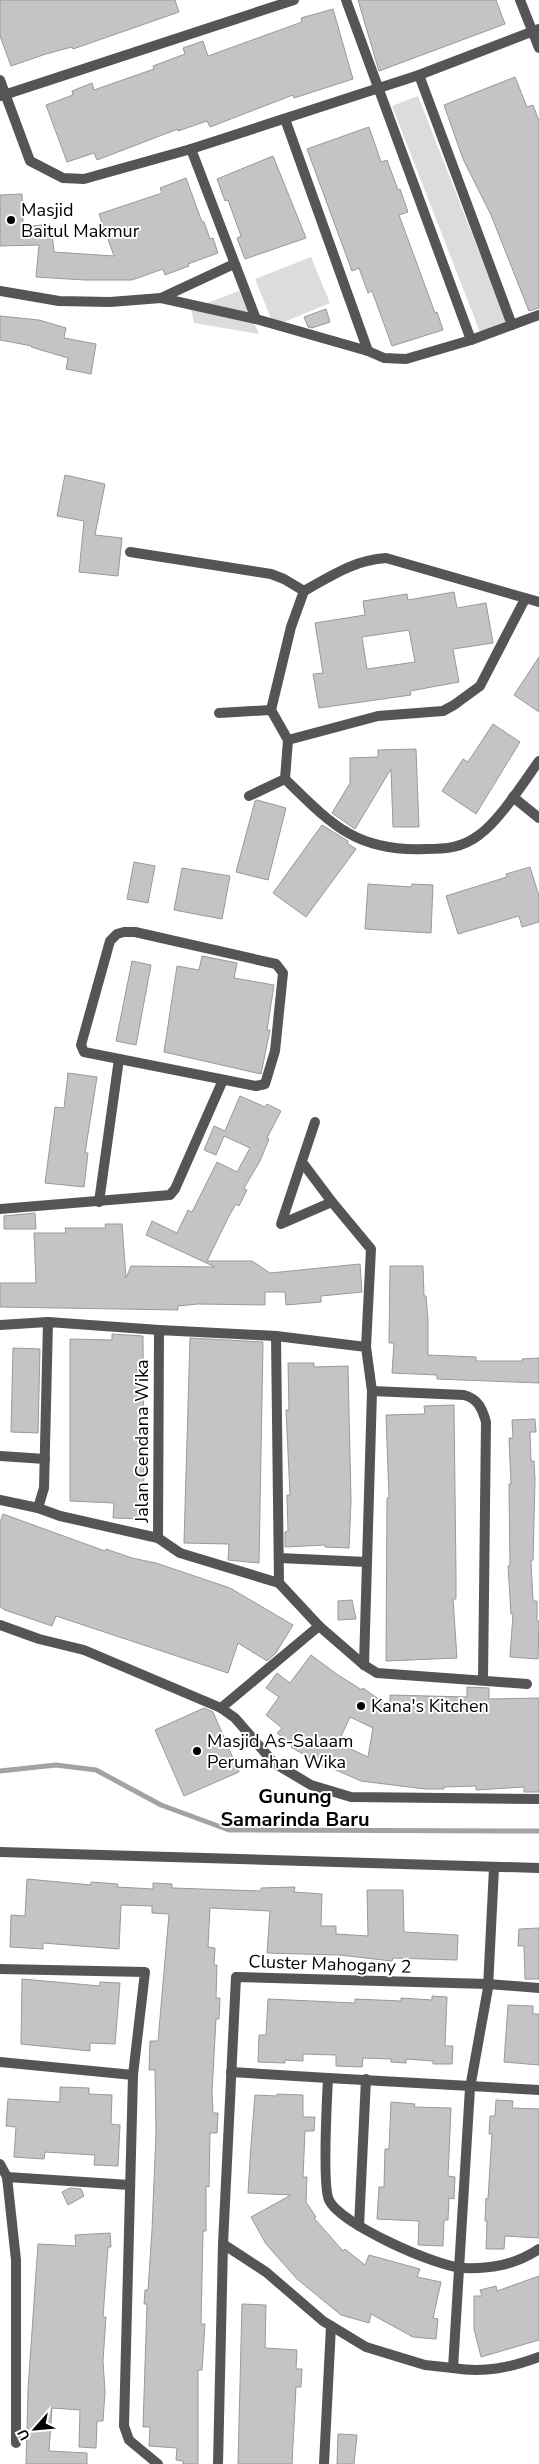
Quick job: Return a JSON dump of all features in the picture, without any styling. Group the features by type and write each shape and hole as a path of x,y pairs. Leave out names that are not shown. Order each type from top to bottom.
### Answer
{"street":[{"path":"3,95 294,0"},
{"path":"346,0 471,340"},
{"path":"520,0 536,30 539,48"},
{"path":"0,80 3,95 30,161 62,178 84,179 191,149 419,75 536,30"},
{"path":"419,75 512,325"},
{"path":"285,119 368,351"},
{"path":"191,149 256,320"},
{"path":"161,298 234,264"},
{"path":"0,291 60,301 110,302 161,298 256,320 368,351 384,358 406,359 471,340 539,315"},
{"path":"130,552 271,574 284,578 304,591"},
{"path":"285,779 288,740 272,710 291,627 304,591 354,563 369,559 386,558 525,600 539,602"},
{"path":"288,740 378,716 443,710 454,705 480,686 525,600"},
{"path":"219,713 272,710"},
{"path":"285,779 330,823 351,836 374,845 403,850 453,848 467,844 481,834 513,797 539,761"},
{"path":"249,796 285,779"},
{"path":"513,797 539,818"},
{"path":"136,932 273,962 280,968 283,973 276,1051 266,1084 256,1086 224,1080 84,1052 81,1045 110,942 117,934 136,932"},
{"path":"99,1202 119,1060"},
{"path":"0,1210 166,1196 173,1193 224,1080"},
{"path":"315,1122 281,1224 332,1202"},
{"path":"302,1162 371,1249 366,1347 372,1391 364,1665"},
{"path":"0,1325 48,1322 276,1336 366,1347"},
{"path":"38,1508 44,1488 48,1322"},
{"name":"Jalan Cendana Wika","path":"159,1330 158,1538 180,1552 279,1583 319,1626 364,1665 377,1673 527,1684"},
{"path":"276,1336 279,1583"},
{"path":"372,1391 464,1395 473,1398 482,1408 486,1422 483,1680"},
{"path":"0,1456 45,1459"},
{"path":"0,1500 38,1508 60,1516 158,1538"},
{"path":"279,1558 367,1562"},
{"path":"0,1625 39,1639 84,1650 221,1708 235,1718 274,1763 311,1786 351,1797 539,1799"},
{"path":"221,1708 319,1626"},
{"path":"0,1852 539,1868"},
{"path":"453,2368 470,2088 488,1984 494,1868"},
{"path":"0,1969 145,1972 133,2075 124,2426 129,2440 158,2464"},
{"name":"Cluster Mahogany 2","path":"218,2464 223,2244 236,1978 488,1984 539,1988"},
{"path":"0,2062 133,2075"},
{"path":"231,2072 366,2079 470,2088 539,2090"},
{"path":"328,2078 327,2193 338,2213 401,2249 460,2268 505,2266 539,2249"},
{"path":"359,2226 366,2079"},
{"path":"0,2164 7,2177 16,2260 16,2443"},
{"path":"7,2177 130,2185"},
{"path":"223,2244 266,2272 331,2326 366,2347 426,2366 473,2371 512,2367 539,2357"},
{"path":"324,2464 331,2326"}],"shaded area":[{"path":"418,96 506,321 480,332 392,106"},
{"path":"311,257 330,303 274,326 255,279"},
{"path":"239,291 259,334 194,323 191,309"}],"building":[{"path":"0,0 175,0 179,12 73,49 72,47 46,54 11,66 0,36"},
{"path":"358,0 496,0 505,24 379,71"},
{"path":"333,9 353,79 294,98 293,95 210,127 207,121 178,131 178,129 97,160 94,153 67,162 46,105 73,95 72,91 92,83 94,90 154,69 153,66 185,54 183,48 203,41 208,56 302,22 301,18"},
{"path":"515,77 527,107 533,105 539,121 539,308 529,311 491,215 463,159 444,105"},
{"path":"369,127 381,162 387,160 398,190 400,189 408,212 399,215 443,330 392,346 372,291 368,293 359,268 352,271 307,149"},
{"path":"273,156 306,238 245,259 237,238 241,236 228,200 225,201 217,179"},
{"path":"186,178 202,222 204,222 210,239 213,238 218,253 165,275 163,269 132,280 36,277 39,245 0,246 0,195 22,194 23,227 51,224 54,252 114,256 99,214 162,193 160,188"},
{"path":"326,309 330,322 312,328 308,327 304,317"},
{"path":"0,316 39,320 66,328 64,338 96,344 91,374 66,369 68,358 32,346 0,340"},
{"path":"65,475 105,484 95,535 122,538 118,576 79,572 84,521 57,516"},
{"path":"454,592 457,608 486,603 493,643 453,649 459,682 410,691 411,695 319,708 313,674 323,673 315,623 365,615 363,601 407,594 408,600","holes":["409,630 415,662 367,669 362,637"]},
{"path":"539,657 539,712 514,695"},
{"path":"493,724 520,742 476,814 442,791 463,759 468,762"},
{"path":"416,749 419,827 393,827 391,769 355,829 332,813 350,783 350,758 378,757 378,750"},
{"path":"255,801 286,808 268,880 236,872"},
{"path":"322,825 348,841 347,843 356,849 306,917 273,893"},
{"path":"134,862 155,866 148,903 127,899"},
{"path":"530,867 539,896 539,922 522,927 519,916 458,934 446,896 507,877 506,874"},
{"path":"182,868 230,876 222,919 174,910"},
{"path":"368,884 411,887 412,884 433,885 431,933 365,929"},
{"path":"202,956 237,963 234,978 274,985 267,1030 270,1030 261,1074 164,1052 177,966 199,970"},
{"path":"132,961 151,965 136,1045 116,1041"},
{"path":"68,1073 97,1077 85,1153 88,1153 84,1187 45,1183 55,1107 64,1108"},
{"path":"240,1096 265,1107 267,1104 281,1111 267,1138 269,1139 260,1161 244,1188 247,1190 239,1206 236,1204 229,1216 207,1261 252,1261 270,1273 360,1264 362,1292 321,1296 321,1302 286,1305 285,1292 265,1292 265,1305 198,1304 178,1306 178,1310 0,1307 0,1283 36,1283 34,1233 66,1233 65,1228 106,1228 105,1224 122,1224 126,1278 131,1266 215,1267 146,1235 152,1221 177,1233 188,1210 192,1212 217,1162 237,1172 250,1148 224,1136 216,1155 204,1150 214,1126 225,1131"},
{"path":"35,1213 36,1229 4,1229 4,1216"},
{"path":"390,1266 423,1266 424,1296 426,1296 428,1320 428,1355 476,1357 476,1361 523,1361 522,1359 539,1358 539,1383 437,1379 437,1375 392,1373 394,1343 389,1343"},
{"path":"112,1334 143,1336 144,1519 113,1518 114,1503 70,1501 70,1339 112,1340"},
{"path":"190,1338 263,1342 259,1563 228,1560 229,1544 184,1543"},
{"path":"13,1348 40,1349 38,1433 11,1432"},
{"path":"288,1363 314,1363 314,1367 348,1366 351,1501 349,1548 325,1547 325,1545 285,1547 285,1532 288,1531 287,1495 290,1495 286,1410 289,1410"},
{"path":"454,1405 456,1599 453,1599 457,1658 386,1661 387,1498 389,1498 386,1415 425,1414 424,1406"},
{"path":"535,1419 536,1432 530,1432 531,1461 534,1461 535,1480 533,1560 531,1561 533,1601 537,1601 537,1621 539,1621 538,1659 510,1657 513,1614 511,1614 508,1566 510,1566 509,1484 511,1484 509,1438 513,1438 512,1420"},
{"path":"3,1514 105,1551 106,1549 132,1558 156,1563 230,1588 293,1625 276,1653 267,1661 238,1643 228,1673 56,1616 52,1626 5,1610 0,1607 0,1522"},
{"path":"352,1600 356,1619 338,1620 338,1601"},
{"path":"311,1655 338,1675 362,1690 363,1688 390,1707 390,1695 467,1697 467,1687 489,1688 489,1699 539,1698 539,1792 524,1792 524,1787 476,1790 476,1786 425,1789 361,1781 327,1766 326,1768 291,1747 292,1745 277,1733 282,1728 266,1715 279,1697 266,1688 277,1673 290,1683","holes":["350,1717 373,1728 368,1757 338,1743"]},
{"name":"Masjid As-Salaam Perumahan Wika","path":"204,1708 213,1712 239,1772 184,1796 155,1730"},
{"path":"27,1879 91,1885 91,1882 118,1884 117,1887 153,1889 153,1883 172,1884 172,1888 261,1891 261,1888 295,1887 294,1892 322,1894 321,1926 336,1926 336,1934 368,1936 367,1890 403,1890 404,1932 458,1935 457,1960 393,1958 392,1961 339,1955 267,1953 270,1911 210,1908 208,1947 215,1948 214,1965 217,1965 216,1998 220,1998 219,2019 216,2019 212,2092 213,2113 218,2113 217,2133 210,2133 209,2187 206,2186 206,2231 203,2231 201,2324 205,2324 202,2370 198,2370 198,2464 183,2464 183,2461 176,2460 177,2448 149,2446 150,2427 143,2427 147,2304 144,2304 145,2290 148,2290 156,2133 155,2070 149,2070 150,2041 158,2041 169,1914 152,1913 152,1906 121,1905 119,1949 43,1943 43,1949 10,1947 11,1915 25,1916"},
{"path":"539,1928 539,1979 525,1979 524,1946 518,1946 519,1929"},
{"path":"22,1979 100,1986 100,1982 120,1983 115,2044 90,2043 90,2051 21,2044"},
{"path":"432,1996 447,1997 445,2046 453,2046 452,2064 433,2064 433,2061 406,2059 406,2063 391,2062 391,2059 363,2058 362,2067 336,2066 336,2055 303,2054 303,2061 285,2060 285,2063 258,2062 259,2035 266,2035 268,1999 355,2003 355,1999 401,2001 401,1998 432,2000"},
{"path":"508,2005 533,2006 533,2014 539,2014 539,2065 504,2062"},
{"path":"60,2087 89,2088 89,2094 112,2095 111,2124 120,2125 118,2166 94,2165 95,2155 45,2152 44,2159 14,2157 16,2127 6,2126 8,2099 60,2102"},
{"path":"277,2094 303,2095 303,2117 315,2117 314,2131 305,2131 303,2177 307,2177 306,2202 316,2217 314,2218 343,2251 345,2249 365,2265 369,2255 420,2269 417,2277 441,2282 433,2318 438,2319 436,2339 413,2337 371,2314 369,2323 341,2315 297,2279 266,2244 251,2217 291,2195 248,2193 251,2145 255,2095 277,2096"},
{"path":"496,2100 513,2101 512,2108 539,2109 539,2238 505,2236 504,2249 486,2249 486,2198 488,2199 492,2134 489,2134 490,2116 495,2116"},
{"path":"391,2102 415,2104 414,2107 451,2108 448,2176 455,2177 454,2199 449,2198 448,2220 444,2220 443,2246 418,2245 419,2221 377,2219 379,2187 384,2187 385,2149 389,2149"},
{"path":"70,2188 81,2189 84,2196 68,2205 62,2192"},
{"path":"110,2233 111,2247 108,2247 103,2317 106,2317 103,2361 105,2392 103,2421 97,2421 96,2448 79,2447 80,2410 52,2408 49,2451 87,2453 87,2464 26,2464 28,2390 38,2244 76,2246 75,2235"},
{"path":"539,2276 539,2340 481,2357 474,2329 474,2296 482,2296 480,2290 496,2286 497,2291"},
{"path":"242,2304 266,2305 265,2348 297,2350 296,2369 302,2369 301,2387 296,2387 292,2464 238,2464"},
{"path":"338,2434 357,2435 354,2464 337,2464"}],"waterway":[{"path":"0,1771 56,1765 96,1770 161,1805 229,1830 539,1831"}],"place":[{"name":"Masjid Baitul Makmur","path":"11,220"},
{"name":"Kana's Kitchen","path":"361,1706"},
{"name":"Masjid As-Salaam Perumahan Wika","path":"197,1751"}],"district":[{"name":"Gunung Samarinda Baru","path":"295,1808"}]}
